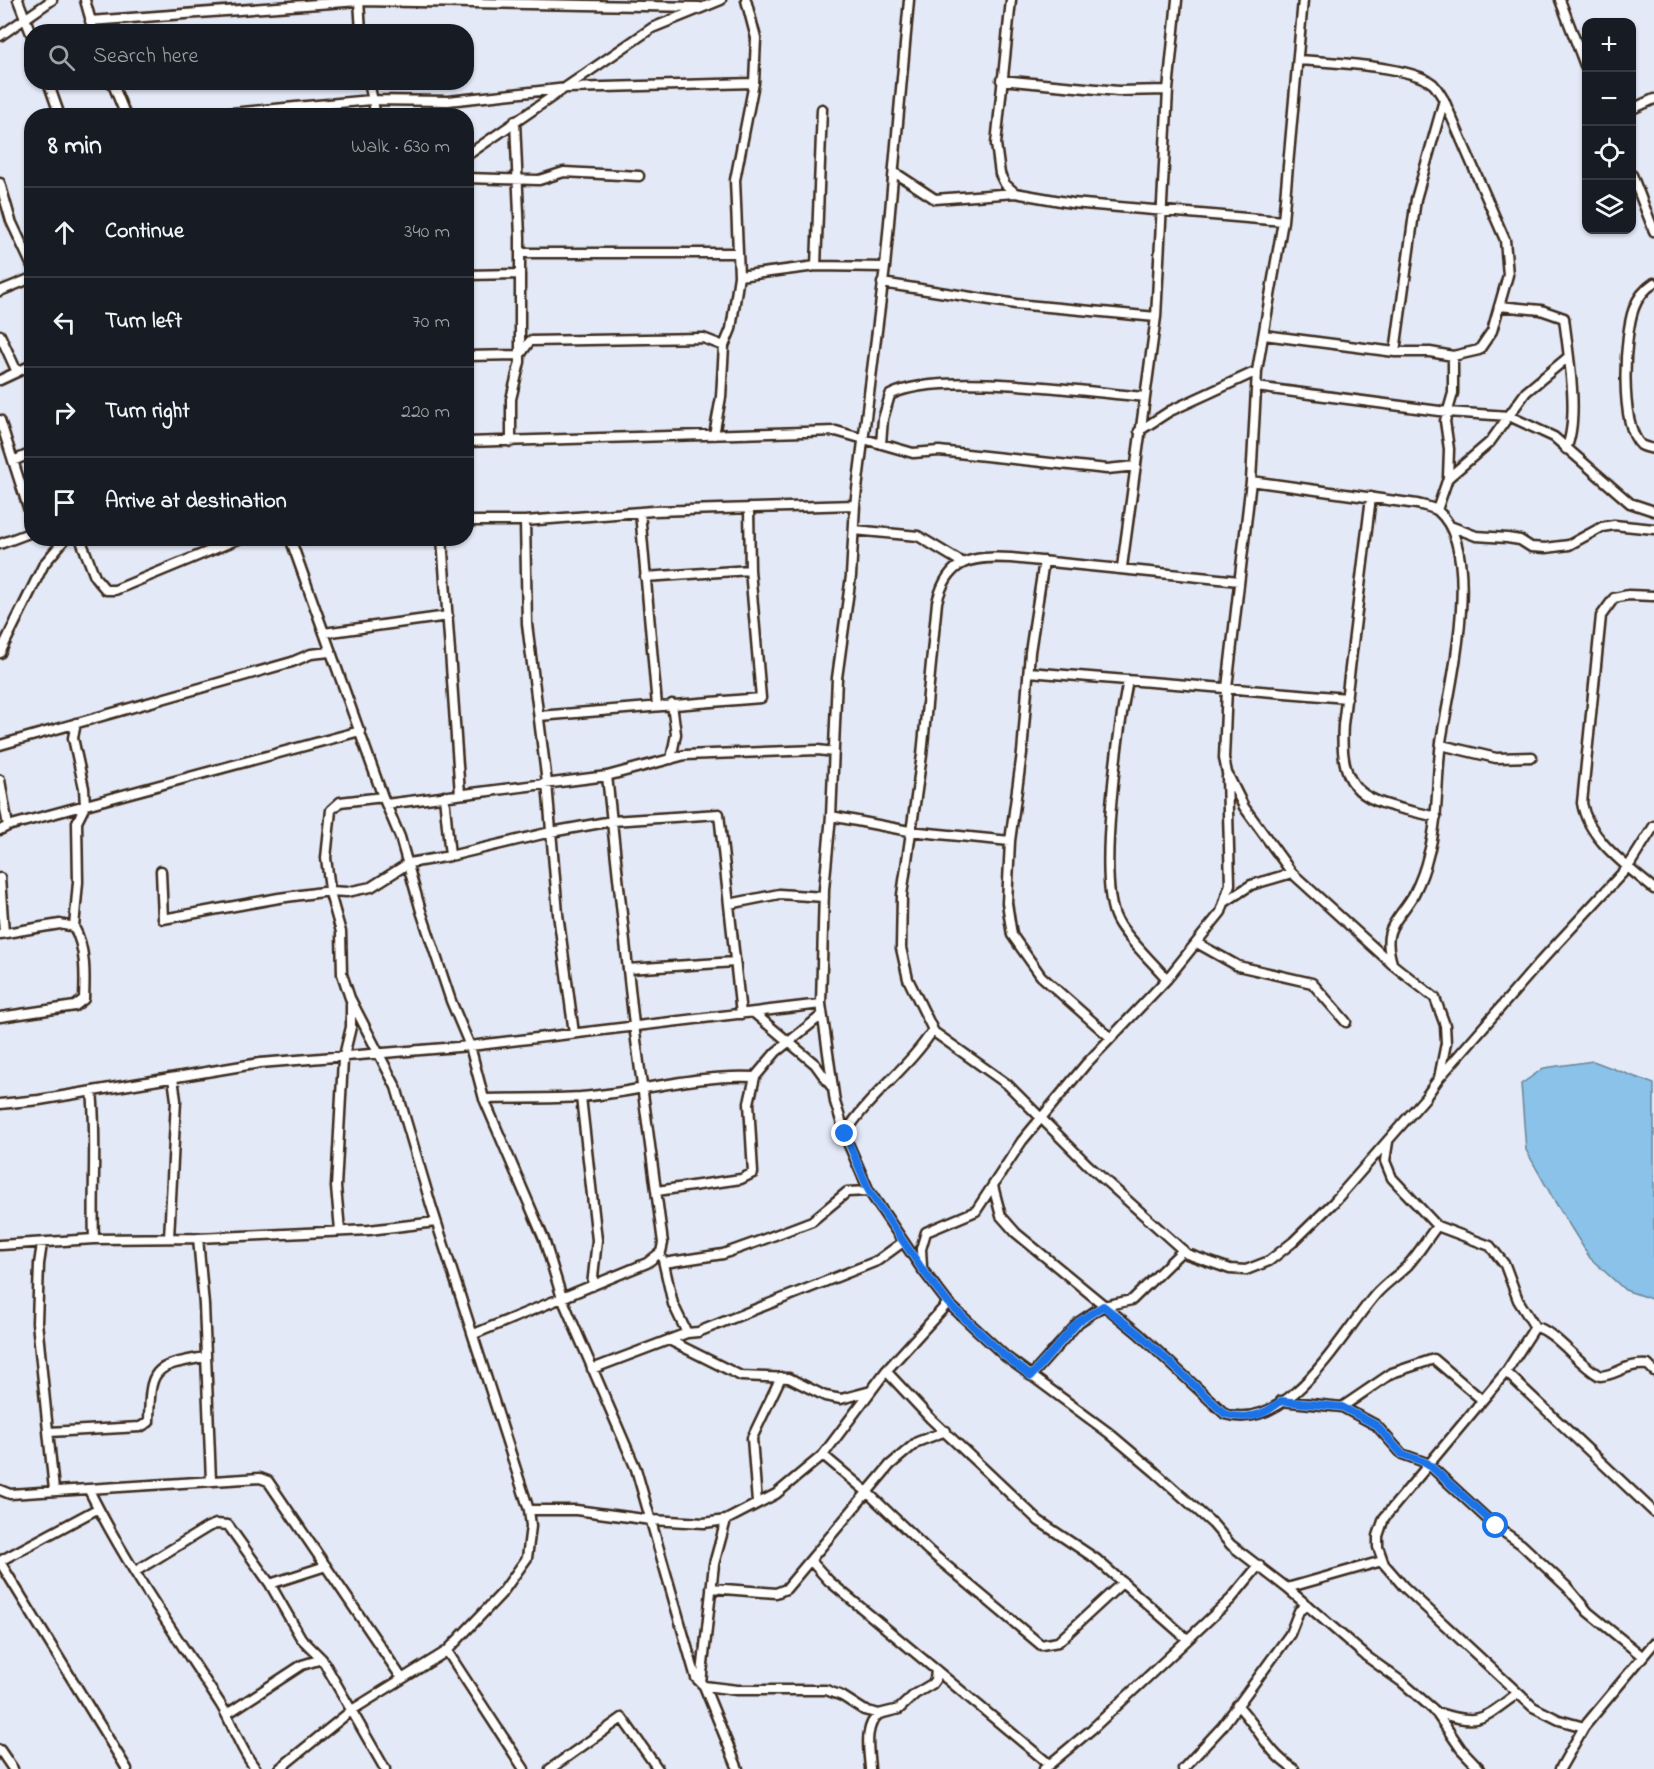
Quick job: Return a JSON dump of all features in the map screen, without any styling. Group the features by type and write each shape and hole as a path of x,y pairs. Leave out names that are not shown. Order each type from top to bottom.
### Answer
{"street":[{"path":"18,0 27,24"},
{"path":"0,36 52,0"},
{"path":"84,0 91,24"},
{"path":"90,21 359,0 699,7"},
{"path":"359,0 360,24"},
{"path":"474,150 652,28 721,0"},
{"path":"714,435 721,397 724,346 731,329 739,276 735,180 754,83 756,38 746,0"},
{"path":"909,0 885,267 855,505 837,678 831,816 824,897 821,1004 833,1089 845,1134 869,1191 948,1303 1005,1356 1109,1433 1213,1524 1231,1545 1287,1588 1435,1712 1461,1749 1480,1769"},
{"path":"1011,0 1002,80 997,159 1005,184 1016,193"},
{"path":"1122,567 1156,317 1168,90 1177,0"},
{"path":"922,1269 921,1249 926,1233 976,1211 1022,1141 1086,1064 1167,979 1221,912 1225,902 1231,874 1227,773 1224,758 1227,688 1251,481 1257,370 1283,221 1303,0"},
{"path":"1560,0 1582,55"},
{"path":"1264,335 1395,352 1430,351 1453,356 1479,350 1492,331 1508,275 1505,240 1444,100 1433,84 1420,77 1370,67 1298,60"},
{"path":"1002,80 1118,92 1168,90"},
{"path":"286,108 371,100 448,101 567,88 754,83"},
{"path":"51,90 57,108"},
{"path":"115,90 123,108"},
{"path":"370,90 374,108"},
{"path":"1636,107 1654,99"},
{"path":"1395,352 1416,199 1444,100"},
{"path":"816,266 822,109"},
{"path":"511,442 511,399 520,355 520,253 515,121"},
{"path":"474,178 539,180 564,172 639,176"},
{"path":"894,172 935,199 1016,193 1072,202 1283,221"},
{"path":"1634,180 1654,231"},
{"path":"0,183 24,248"},
{"path":"520,253 738,253"},
{"path":"739,276 816,266 885,267"},
{"path":"474,274 520,274"},
{"path":"0,291 24,281"},
{"path":"882,283 1017,304 1156,317"},
{"path":"1654,283 1643,290 1634,306 1629,322 1626,406 1637,439 1642,446 1654,449"},
{"path":"1499,306 1541,310 1564,318 1572,389 1572,435 1566,449"},
{"path":"0,334 17,372"},
{"path":"520,355 530,341 703,338 724,346"},
{"path":"474,356 520,355"},
{"path":"1437,510 1448,478 1449,449 1445,421 1453,393 1453,356"},
{"path":"1448,478 1477,455 1526,392 1567,358"},
{"path":"0,380 24,369"},
{"path":"1139,431 1170,411 1257,370"},
{"path":"881,444 883,419 890,395 915,386 1015,386 1145,397"},
{"path":"1256,387 1447,412 1509,416 1554,437 1630,503 1654,511"},
{"path":"0,420 24,495"},
{"path":"474,442 836,431 913,453 939,450 1107,469 1136,466"},
{"path":"13,461 24,456"},
{"path":"1251,481 1417,504 1437,510 1450,526 1459,554 1462,589 1452,685 1441,745 1436,817 1429,854 1420,880 1412,896 1394,919 1388,935 1392,964"},
{"path":"1371,497 1341,751 1345,771 1354,787 1365,795 1384,804 1436,817"},
{"path":"474,521 525,521 640,512 855,505"},
{"path":"539,716 761,698 750,570 749,508"},
{"path":"640,512 657,706"},
{"path":"525,521 527,624 547,783 558,914 574,1033"},
{"path":"1450,526 1476,536 1520,540 1531,547 1546,548 1569,545 1602,527 1614,525 1654,529"},
{"path":"854,530 918,536 963,563"},
{"path":"0,544 24,535"},
{"path":"0,653 44,564 59,546"},
{"path":"83,546 95,577 106,590 115,590 222,546"},
{"path":"293,546 409,863 421,911 451,1001 470,1046 484,1099 543,1239 562,1298 636,1469 696,1678 702,1685 738,1769"},
{"path":"443,546 460,794"},
{"path":"1239,581 1122,567 994,557 963,563 953,568 945,578 937,602 922,755 909,831 902,895 901,948 908,979 933,1030 1004,1081 1088,1165 1183,1250 1203,1262 1230,1269 1246,1270 1261,1266 1293,1242 1334,1202 1540,962 1628,867 1654,826"},
{"path":"1044,561 1031,640 1010,842 1007,903 1012,935 1041,976 1111,1038"},
{"path":"645,577 750,570"},
{"path":"1654,596 1628,595 1614,598 1601,616 1582,787 1586,824 1628,867 1654,889"},
{"path":"324,633 448,616"},
{"path":"0,745 292,662 311,654 330,652"},
{"path":"1029,672 1347,698"},
{"path":"1128,680 1121,716 1112,815 1108,875 1110,899 1117,920 1167,979"},
{"path":"671,759 676,734 672,704"},
{"path":"0,1017 75,1006 84,999 85,970 78,935 74,927 78,882 77,822 85,806 84,788 73,738 75,723"},
{"path":"0,780 4,828 360,731"},
{"path":"1441,745 1496,758 1532,757"},
{"path":"279,1769 352,1710 401,1677 447,1651 502,1593 527,1558 531,1526 529,1510 436,1222 396,1087 381,1054 350,998 342,974 341,932 330,891 326,858 333,806 340,802 444,796 607,776 685,755 818,750 834,752"},
{"path":"1227,773 1244,807 1292,873 1392,964 1435,998 1440,1009 1446,1043 1439,1078"},
{"path":"607,776 634,1025 663,1243 661,1252 674,1304 687,1333"},
{"path":"444,796 450,856"},
{"path":"161,871 163,919 330,891 347,892 371,887 409,863 450,856 552,832 612,821 719,814 741,1014"},
{"path":"831,816 909,831 1010,842"},
{"path":"1225,902 1251,885 1292,873"},
{"path":"0,878 2,934 60,924 74,927"},
{"path":"729,904 779,894 824,897"},
{"path":"1197,943 1238,966 1312,983 1346,1022"},
{"path":"628,969 735,962"},
{"path":"340,1230 336,1187 344,1057 352,1021 350,998"},
{"path":"0,1104 260,1064 470,1046 821,1004"},
{"path":"754,1013 814,1064 833,1089"},
{"path":"657,1191 741,1179 753,1173 749,1102 755,1077 788,1042 822,1015"},
{"path":"845,1134 859,1112 918,1054 933,1030"},
{"path":"484,1099 581,1097 728,1076 755,1077"},
{"path":"170,1238 176,1100 173,1078"},
{"path":"92,1091 97,1137 92,1188 94,1239"},
{"path":"581,1097 597,1240 592,1286"},
{"path":"1390,1138 1385,1151 1387,1169 1392,1178 1437,1226 1490,1246 1505,1265 1518,1300 1535,1327 1545,1329 1560,1346 1600,1376 1610,1375 1627,1365 1648,1365 1654,1371"},
{"path":"993,1186 1000,1216 1016,1233 1139,1334 1225,1414 1241,1418 1254,1417 1268,1411 1323,1364 1376,1294 1407,1265 1437,1226"},
{"path":"664,1263 723,1254 812,1221 847,1192 869,1191"},
{"path":"0,1245 94,1239 198,1238 369,1230 436,1222"},
{"path":"198,1238 211,1482"},
{"path":"592,1369 687,1333 698,1332 877,1261 903,1242"},
{"path":"42,1244 37,1322 54,1490"},
{"path":"1031,1376 1078,1322 1103,1306 1132,1300 1183,1250"},
{"path":"474,1334 647,1263 661,1252"},
{"path":"529,1510 576,1510 651,1520 704,1523 726,1520 796,1479 823,1455 886,1371 948,1303"},
{"path":"1535,1327 1506,1372 1427,1463 1384,1518 1378,1536 1378,1547 1382,1561 1404,1587 1533,1707 1559,1720 1584,1727"},
{"path":"669,1340 741,1376 789,1378 832,1398 849,1398 871,1391"},
{"path":"49,1432 131,1429 149,1422 150,1390 157,1371 167,1365 206,1357"},
{"path":"1342,1407 1392,1373 1434,1359 1481,1399"},
{"path":"886,1371 930,1418 1039,1521 1096,1559 1186,1638"},
{"path":"1506,1372 1654,1512"},
{"path":"757,1503 752,1438 781,1377"},
{"path":"1281,1401 1342,1407 1376,1425 1402,1454 1427,1463 1496,1526 1521,1544 1567,1587 1588,1612 1642,1656"},
{"path":"711,1587 782,1591 811,1561 890,1466 917,1442 946,1431"},
{"path":"823,1455 867,1492 929,1551 1041,1645 1058,1642 1123,1582"},
{"path":"0,1490 10,1494 260,1478 268,1481 401,1677"},
{"path":"89,1490 97,1509 226,1714 247,1759 256,1769"},
{"path":"0,1501 10,1494"},
{"path":"97,1509 0,1561 127,1769"},
{"path":"702,1685 711,1587 726,1520"},
{"path":"136,1571 208,1527 224,1523 232,1528 270,1584 301,1638 322,1659 385,1769"},
{"path":"811,1561 829,1581 1047,1767 1092,1729 1186,1638 1231,1599 1258,1565"},
{"path":"1287,1588 1382,1561"},
{"path":"270,1584 326,1566"},
{"path":"1183,1769 1198,1756 1237,1705 1290,1634 1299,1611 1307,1605"},
{"path":"1560,1769 1584,1727 1654,1643"},
{"path":"447,1651 524,1769"},
{"path":"226,1714 302,1665 322,1659"},
{"path":"870,1769 868,1735 874,1718 879,1714 899,1709 915,1694 932,1684 936,1670"},
{"path":"702,1685 737,1690 826,1690 842,1696 864,1710 879,1714"},
{"path":"1435,1712 1463,1720 1477,1721 1518,1693"},
{"path":"1237,1705 1253,1721 1268,1748 1294,1769"},
{"path":"550,1769 622,1718 658,1769"},
{"path":"0,1750 13,1769"}],"water":[{"path":"1593,1061 1654,1084 1654,1300 1625,1290 1590,1258 1526,1150 1521,1084 1544,1068"}],"route":[{"path":"845,1134 869,1191 948,1303 965,1316 1005,1356 1031,1376 1078,1322 1103,1306 1139,1334 1225,1414 1241,1418 1254,1417 1268,1411 1281,1401 1342,1407 1376,1425 1402,1454 1427,1463 1496,1526"}]}
